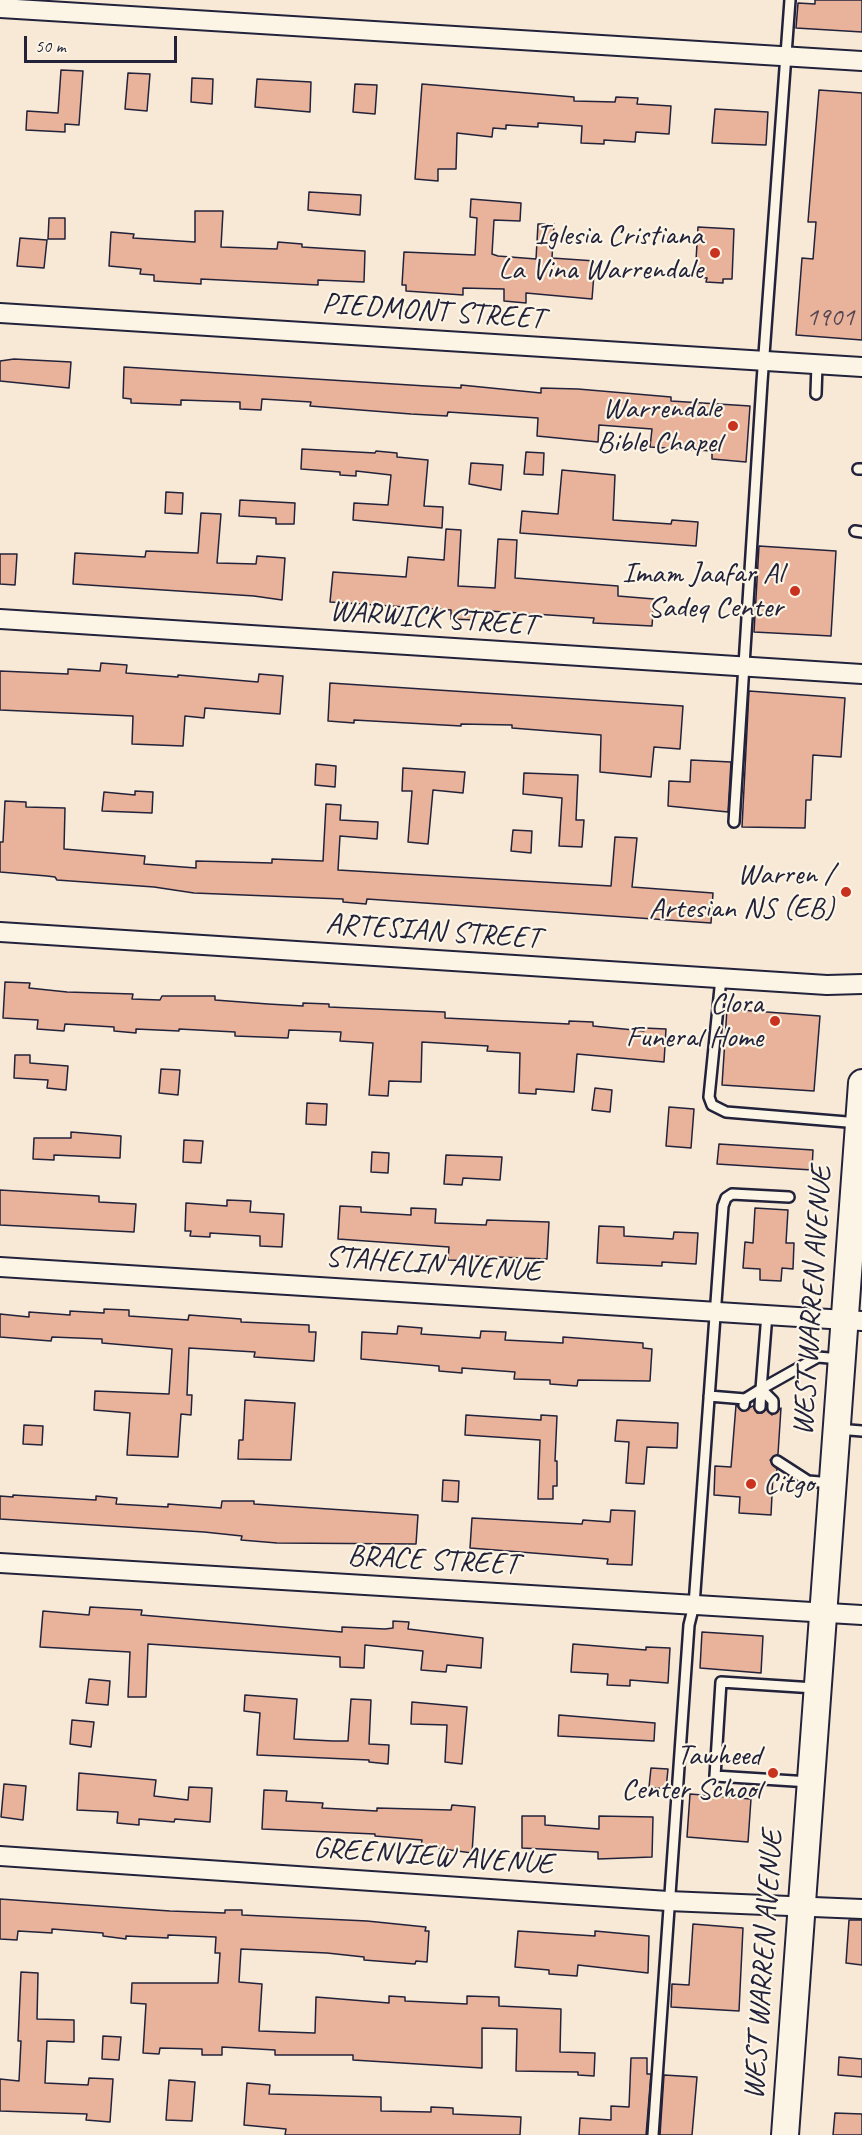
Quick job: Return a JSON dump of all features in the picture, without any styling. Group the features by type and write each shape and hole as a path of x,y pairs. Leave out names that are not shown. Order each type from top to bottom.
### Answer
{"main road":[{"name":"WEST WARREN AVENUE","path":"785,2135 841,1359 853,1321 862,1083"}],"street":[{"path":"0,8 862,61"},
{"name":"PIEDMONT STREET","path":"0,313 862,367"},
{"name":"WARWICK STREET","path":"0,619 862,674"},
{"name":"ARTESIAN STREET","path":"0,932 827,985 862,984"},
{"name":"STAHELIN AVENUE","path":"0,1267 853,1321"},
{"name":"BRACE STREET","path":"0,1563 862,1615"},
{"name":"GREENVIEW AVENUE","path":"0,1856 668,1901 862,1909"}],"lane":[{"path":"734,822 757,521 764,361 790,0"},
{"path":"816,394 818,364"},
{"path":"721,978 709,1097 712,1105 726,1112 859,1123"},
{"path":"653,2135 689,1626 694,1605 726,1198 732,1194 789,1197"},
{"path":"760,1407 768,1314"},
{"path":"709,1396 745,1402 761,1389 818,1357 841,1359"},
{"path":"761,1389 773,1401 773,1408"},
{"path":"836,1429 862,1431"},
{"path":"777,1461 807,1481 832,1483"},
{"path":"811,1782 715,1776 721,1683 817,1688"}],"building":[{"path":"815,0 862,0 862,32 796,28 798,3 815,4"},
{"path":"61,70 83,71 79,125 65,124 65,132 26,130 27,111 58,113"},
{"path":"128,73 150,74 147,111 125,109"},
{"path":"192,78 213,79 212,104 191,102"},
{"path":"257,79 311,82 310,112 255,107"},
{"path":"355,84 377,85 375,114 353,112"},
{"path":"422,84 574,97 574,101 615,102 616,97 638,98 637,104 671,106 669,134 636,132 635,142 604,140 604,144 581,143 582,126 538,123 538,127 506,125 506,129 493,128 492,137 457,133 456,169 438,169 438,181 415,179"},
{"path":"819,90 862,93 862,340 796,335 802,258 813,259 816,222 808,222"},
{"path":"715,109 768,112 766,145 712,143"},
{"path":"309,192 361,195 360,215 308,210"},
{"path":"471,199 521,203 520,221 494,220 492,254 498,256 536,259 538,224 554,224 552,258 595,261 592,299 526,293 526,303 504,301 504,289 463,288 463,295 406,291 406,285 402,285 404,252 475,255 477,218 470,217"},
{"path":"195,211 223,211 221,247 277,249 278,242 302,244 302,247 365,251 364,282 318,280 318,285 201,279 201,284 154,281 154,275 140,274 141,269 109,266 111,232 134,234 133,238 195,242"},
{"path":"49,218 65,218 65,239 48,239"},
{"name":"Iglesia Cristiana La Vina Warrendale","path":"698,227 734,229 732,279 723,279 723,283 706,282 707,278 695,277"},
{"path":"20,238 47,240 44,268 17,266"},
{"path":"14,359 71,362 69,388 0,381 0,361"},
{"path":"124,367 461,388 461,385 541,393 541,388 578,389 671,397 671,401 750,406 746,462 712,459 712,451 650,447 652,429 599,425 598,442 537,436 538,418 448,412 447,416 411,414 310,406 311,402 262,399 261,410 240,409 240,402 181,400 181,405 131,403 131,399 123,398"},
{"path":"302,449 375,453 376,451 397,453 397,457 428,460 424,506 443,507 442,528 353,520 354,503 388,505 391,475 356,471 356,476 340,475 340,472 301,469"},
{"path":"526,452 544,453 543,475 524,474"},
{"path":"471,463 503,465 501,490 469,484"},
{"path":"562,470 615,475 613,520 671,524 672,520 698,522 696,546 520,533 522,511 558,514"},
{"path":"166,492 183,493 182,514 165,513"},
{"path":"240,500 295,503 294,524 276,524 276,518 239,516"},
{"path":"201,513 221,514 217,563 256,564 257,556 285,558 282,600 254,596 73,584 75,553 145,557 146,551 198,553"},
{"path":"446,529 461,530 458,586 495,588 498,539 517,540 515,578 618,586 618,596 654,599 652,626 593,623 594,618 474,610 474,620 451,619 451,610 330,602 333,572 406,577 408,557 444,560"},
{"name":"Imam Jaafar Al Sadeq Center","path":"759,546 836,551 831,636 754,632"},
{"path":"0,554 17,554 15,585 0,584"},
{"path":"101,663 127,665 126,673 178,677 178,675 258,682 259,674 283,676 280,714 205,708 204,718 185,716 183,746 132,744 133,716 0,710 0,671 68,674 68,669 100,671"},
{"path":"330,683 683,706 680,749 654,747 651,777 600,772 601,735 512,728 512,725 461,724 461,726 354,720 354,723 328,721"},
{"path":"749,691 845,698 841,757 813,755 811,800 806,800 805,828 742,827"},
{"path":"691,760 731,762 728,812 668,806 669,781 690,782"},
{"path":"316,764 336,766 335,787 315,785"},
{"path":"403,768 465,772 463,793 433,790 428,844 408,842 412,791 402,791"},
{"path":"524,773 578,775 576,820 584,820 582,847 559,846 562,798 523,794"},
{"path":"135,791 153,792 152,813 102,811 104,792 135,795"},
{"path":"5,801 26,802 26,807 65,808 64,849 145,856 144,864 196,868 196,861 272,863 272,859 323,861 326,804 341,805 340,820 378,822 377,839 340,836 338,870 611,886 615,837 637,838 632,887 713,893 711,923 367,899 366,904 343,902 343,899 194,893 154,887 57,880 55,877 0,872 0,842 3,842"},
{"path":"513,830 532,831 531,853 511,851"},
{"path":"5,982 30,983 29,988 67,992 133,994 132,999 160,1000 162,996 215,996 215,1000 268,1004 303,1006 303,1003 329,1004 329,1007 445,1012 445,1018 569,1024 569,1021 593,1022 593,1026 644,1031 644,1028 666,1029 664,1062 577,1054 574,1092 536,1089 536,1094 519,1093 520,1053 487,1051 488,1046 422,1042 421,1082 389,1081 388,1096 369,1095 373,1043 340,1041 341,1032 289,1030 288,1038 235,1036 235,1032 179,1029 179,1031 136,1029 136,1033 114,1031 114,1027 65,1024 64,1031 37,1029 38,1020 3,1018"},
{"path":"727,1009 820,1016 814,1091 722,1085"},
{"path":"15,1055 30,1055 30,1063 68,1066 66,1090 47,1088 48,1080 14,1078"},
{"path":"161,1069 180,1070 178,1095 159,1093"},
{"path":"595,1088 612,1090 610,1112 592,1110"},
{"path":"307,1103 327,1104 326,1125 306,1124"},
{"path":"669,1107 694,1109 691,1148 666,1146"},
{"path":"71,1132 121,1136 120,1158 54,1155 54,1160 33,1159 34,1138 71,1138"},
{"path":"184,1140 203,1141 201,1163 183,1162"},
{"path":"719,1144 813,1150 812,1170 717,1164"},
{"path":"372,1152 389,1153 388,1173 371,1172"},
{"path":"446,1155 502,1157 500,1180 463,1178 462,1185 444,1184"},
{"path":"0,1190 99,1196 99,1202 136,1204 134,1232 0,1225"},
{"path":"227,1200 251,1201 250,1212 284,1214 282,1247 260,1246 260,1236 210,1233 210,1237 190,1236 191,1231 185,1231 186,1203 227,1206"},
{"path":"340,1206 361,1207 361,1212 411,1215 411,1208 436,1209 435,1223 486,1225 487,1220 549,1222 547,1259 474,1256 473,1261 448,1260 449,1247 338,1239"},
{"path":"755,1208 788,1210 786,1243 794,1243 793,1269 782,1268 781,1281 760,1280 760,1269 743,1268 745,1242 753,1243"},
{"path":"599,1226 624,1227 624,1236 673,1239 674,1232 698,1233 696,1264 662,1262 662,1266 597,1263"},
{"path":"104,1309 129,1310 129,1316 188,1320 189,1315 241,1319 241,1322 309,1325 309,1332 316,1332 314,1361 254,1357 255,1352 189,1348 187,1395 192,1395 191,1415 181,1414 178,1457 127,1455 130,1413 94,1410 95,1391 169,1394 172,1349 102,1343 102,1339 52,1337 51,1341 0,1337 0,1314 29,1317 29,1312 70,1315 70,1311 104,1313"},
{"path":"398,1326 422,1328 421,1334 480,1338 481,1331 506,1332 505,1340 563,1343 563,1337 643,1343 643,1348 652,1349 650,1381 578,1380 577,1386 550,1384 550,1380 514,1379 515,1372 462,1368 462,1373 439,1371 439,1366 361,1359 362,1332 397,1334"},
{"path":"245,1400 295,1403 291,1460 238,1459 239,1440 243,1440"},
{"path":"736,1405 742,1411 753,1406 757,1413 762,1413 766,1409 772,1415 781,1408 778,1454 770,1460 777,1469 776,1475 773,1475 771,1515 739,1513 740,1497 714,1495 715,1466 731,1467"},
{"path":"466,1415 541,1420 541,1415 557,1416 555,1461 557,1461 557,1486 553,1486 553,1499 538,1499 540,1440 465,1435"},
{"path":"617,1420 678,1423 677,1448 647,1447 644,1484 626,1483 629,1442 615,1441"},
{"path":"24,1425 43,1426 42,1445 23,1444"},
{"path":"443,1480 459,1481 458,1502 442,1501"},
{"path":"13,1495 96,1500 96,1496 117,1498 116,1504 168,1507 168,1504 221,1508 222,1501 254,1501 254,1504 418,1515 416,1544 277,1543 241,1540 242,1536 204,1532 0,1519 0,1496 13,1497"},
{"path":"611,1510 635,1511 632,1565 607,1564 608,1559 470,1548 472,1518 582,1524 583,1520 610,1522"},
{"path":"90,1607 142,1610 141,1615 342,1632 342,1627 385,1629 393,1628 393,1621 409,1622 408,1629 483,1638 481,1668 447,1665 446,1672 421,1670 423,1651 365,1645 364,1668 340,1667 340,1657 148,1644 146,1697 128,1697 130,1652 40,1647 43,1611 89,1615"},
{"path":"702,1632 763,1636 761,1673 700,1668"},
{"path":"573,1644 646,1650 646,1647 670,1648 668,1683 630,1680 630,1686 607,1685 608,1674 571,1672"},
{"path":"89,1679 110,1681 108,1705 86,1703"},
{"path":"245,1695 297,1699 294,1739 333,1741 348,1741 351,1699 371,1700 369,1744 389,1745 388,1764 369,1762 369,1760 257,1755 260,1713 244,1711"},
{"path":"412,1702 467,1707 462,1764 445,1762 447,1725 411,1724"},
{"path":"559,1715 655,1723 654,1741 558,1736"},
{"path":"72,1720 94,1722 91,1747 70,1744"},
{"path":"651,1768 668,1769 666,1789 649,1787"},
{"path":"79,1773 156,1780 154,1796 188,1800 189,1787 212,1788 210,1822 139,1819 139,1825 117,1823 118,1812 77,1810"},
{"path":"4,1784 26,1786 23,1820 1,1817"},
{"path":"264,1790 287,1791 286,1801 323,1803 322,1808 377,1811 377,1808 451,1810 452,1805 475,1807 472,1853 421,1846 422,1840 375,1836 375,1834 262,1829"},
{"path":"690,1794 751,1799 748,1842 687,1837"},
{"path":"522,1816 545,1816 545,1825 599,1829 599,1816 653,1817 652,1857 598,1859 598,1852 522,1848"},
{"path":"0,1899 170,1911 225,1913 225,1910 242,1910 242,1915 367,1921 426,1927 425,1931 429,1931 427,1962 416,1961 415,1964 364,1960 364,1957 327,1953 241,1949 239,1982 262,1984 259,2031 315,2033 316,1997 389,2003 389,1996 405,1997 405,2001 467,2004 467,1996 499,1997 499,2006 561,2009 560,2052 595,2053 594,2076 578,2075 578,2072 516,2071 517,2029 482,2028 482,2068 353,2060 353,2055 275,2055 275,2050 222,2047 222,2055 202,2055 202,2049 160,2048 159,2054 143,2053 146,2004 131,2003 132,1983 218,1983 220,1953 215,1953 216,1937 168,1935 168,1938 126,1936 126,1939 103,1936 103,1933 52,1929 52,1933 18,1931 17,1940 0,1939"},
{"path":"849,1920 862,1920 862,1965 846,1963"},
{"path":"693,1924 743,1928 739,2011 671,2007 672,1984 689,1985"},
{"path":"518,1931 595,1936 595,1931 649,1936 648,1973 578,1965 577,1976 549,1974 549,1970 515,1967"},
{"path":"21,1972 38,1973 37,2019 74,2020 74,2042 47,2041 45,2083 88,2085 89,2078 113,2079 110,2122 86,2120 87,2114 0,2111 0,2079 19,2081"},
{"path":"103,2036 121,2037 119,2060 102,2059"},
{"path":"839,2057 862,2059 862,2077 838,2075"},
{"path":"631,2058 647,2058 647,2074 651,2074 646,2135 579,2135 580,2118 611,2120 611,2106 629,2107"},
{"path":"664,2075 697,2077 692,2135 660,2135"},
{"path":"169,2080 195,2082 192,2121 166,2120"},
{"path":"247,2083 270,2085 269,2094 381,2097 381,2111 431,2112 431,2107 453,2108 453,2114 521,2117 520,2135 285,2135 286,2129 244,2125"},
{"path":"835,2113 862,2114 862,2135 833,2135"}],"place":[{"name":"Iglesia Cristiana La Vina Warrendale","path":"715,253"},
{"name":"Warrendale Bible Chapel","path":"733,426"},
{"name":"Imam Jaafar Al Sadeq Center","path":"795,591"},
{"name":"Warren / Artesian NS (EB)","path":"846,892"},
{"name":"Clora Funeral Home","path":"775,1021"},
{"name":"Citgo","path":"751,1484"},
{"name":"Tawheed Center School","path":"773,1773"}]}
